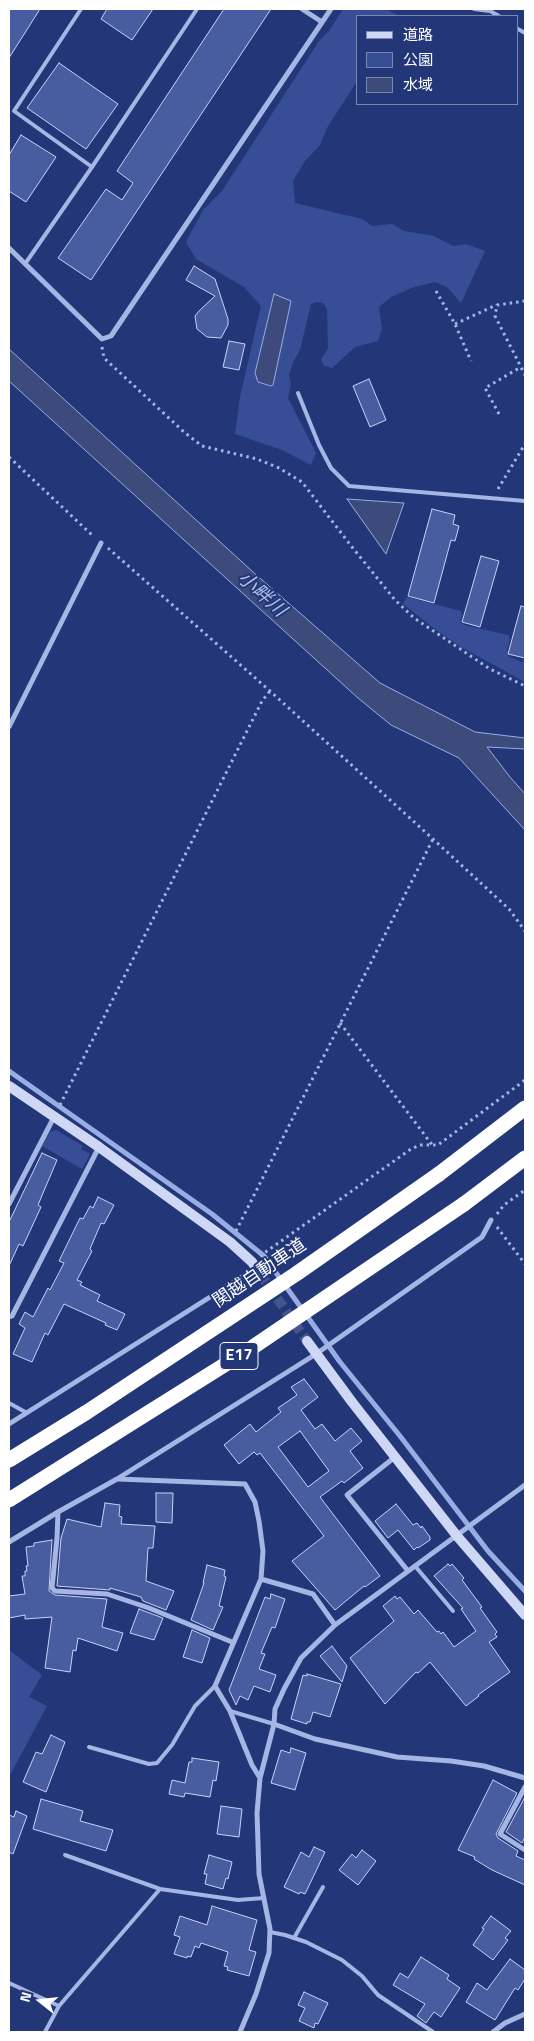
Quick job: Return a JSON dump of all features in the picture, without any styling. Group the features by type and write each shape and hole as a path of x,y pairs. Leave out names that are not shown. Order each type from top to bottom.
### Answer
{"highway":[{"name":"関越自動車道","path":"9,1460 87,1412 296,1274 439,1174 525,1108"},
{"name":"E17","path":"9,1500 253,1347 464,1204 525,1158"}],"street":[{"path":"302,9 322,22"},
{"path":"9,248 102,339 112,336 331,9"},
{"path":"9,727 101,543"},
{"path":"9,1086 230,1242 256,1268 9,1424"},
{"path":"9,1204 54,1117"},
{"path":"9,1317 12,1316 98,1148"},
{"path":"9,1542 117,1479 316,1354 482,1238 491,1220"},
{"path":"307,1341 395,1456 525,1615"},
{"path":"395,1456 347,1495 408,1571"},
{"path":"117,1479 245,1484 255,1502 262,1551 261,1578 246,1619 232,1642 215,1686 230,1711 252,1765 260,1778"},
{"path":"240,2032 256,1994 269,1953 270,1932 268,1913 264,1898 257,1846 260,1778 276,1709 281,1696 301,1658 335,1625 525,1485"},
{"path":"58,1512 58,1538 52,1588 55,1591 106,1594 149,1608 232,1642"},
{"path":"261,1578 312,1594 335,1625"},
{"path":"274,1724 315,1739 397,1758 451,1761 484,1766 525,1778"},
{"path":"525,1787 500,1834 525,1850"},
{"path":"493,2032 525,2014"}],"lane":[{"path":"14,111 81,9"},
{"path":"25,264 197,9"},
{"path":"474,9 490,11 497,15"},
{"path":"9,108 92,167"},
{"path":"298,393 332,468 350,486 525,501"},
{"path":"9,1403 27,1413"},
{"path":"416,1566 453,1611"},
{"path":"89,1747 149,1764 157,1763 172,1745 195,1706 215,1686"},
{"path":"230,1711 274,1724"},
{"path":"65,1854 160,1889 238,1900 264,1898"},
{"path":"294,1938 323,1887"},
{"path":"45,2032 59,2006 160,1889"},
{"path":"270,1932 294,1938 342,1960 362,1976 378,1995 433,2032"},
{"path":"9,1984 59,2006"}],"path":[{"path":"436,291 455,324 470,361"},
{"path":"455,324 497,305 525,301"},
{"path":"497,305 495,316 525,375"},
{"path":"102,339 104,358 184,432 202,446 257,459 279,468 302,482 395,600 414,618 490,669 525,686"},
{"path":"499,414 485,388 521,367"},
{"path":"492,498 525,444"},
{"path":"9,457 101,543 116,554 270,691 433,840 508,909 525,931"},
{"path":"54,1117 258,710 270,691"},
{"path":"230,1242 433,840"},
{"path":"340,1023 433,1146"},
{"path":"256,1268 411,1149 420,1145 438,1145 525,1080"},
{"path":"525,1190 504,1206 491,1220 525,1264"}],"green space":[{"path":"343,9 386,9 397,15 356,15 356,83 328,126 320,145 305,161 293,181 295,203 362,219 372,226 392,224 404,231 434,236 453,246 466,244 485,251 461,303 447,287 435,282 414,287 391,297 379,307 382,329 378,341 355,347 332,368 324,366 321,359 328,349 327,309 323,303 316,302 311,304 300,350 293,362 289,375 291,384 288,398 316,453 311,465 282,450 235,434 240,397 261,306 244,287 196,259 186,242 203,210 222,191 319,41 329,31"},
{"path":"407,597 461,611 460,622 464,625 508,635 510,639 507,650 508,656 521,662 525,661 525,682 461,647 435,629 403,604"},
{"path":"56,1130 83,1146 81,1149 90,1154 82,1169 42,1146 50,1132"},
{"path":"9,1650 42,1675 29,1697 47,1706 9,1777"}],"water":[{"path":"274,294 291,301 273,385 271,386 258,382 255,373"},
{"name":"小畔川","path":"9,349 253,572 380,683 475,732 525,738 525,749 487,747 525,794 525,830 459,758 391,725 358,698 9,381"},
{"path":"347,499 404,503 386,554"}],"building":[{"path":"9,9 40,9 9,58"},
{"path":"107,9 153,9 132,40 101,19"},
{"path":"224,9 271,9 91,280 58,258 106,189 122,200 133,183 117,171"},
{"path":"59,63 118,104 86,149 27,108"},
{"path":"21,135 56,157 26,202 9,191 9,155"},
{"path":"194,266 215,279 228,319 228,325 221,338 207,337 197,329 195,316 215,296 186,280"},
{"path":"229,341 245,344 239,370 223,367"},
{"path":"369,379 386,420 370,427 353,386"},
{"path":"432,509 455,515 453,524 459,526 455,541 451,540 434,603 408,596"},
{"path":"481,556 499,561 480,627 462,622"},
{"path":"521,606 525,607 525,658 508,654"},
{"path":"42,1153 57,1160 38,1205 41,1207 23,1246 19,1244 9,1266 9,1222"},
{"path":"98,1197 114,1205 104,1224 101,1223 90,1249 92,1251 77,1280 82,1282 80,1285 100,1295 97,1301 125,1314 117,1330 64,1304 48,1335 45,1333 32,1362 13,1354 25,1328 19,1324 25,1312 33,1317 64,1263 59,1261 80,1218 83,1219 90,1206 93,1208"},
{"path":"304,1379 318,1397 301,1410 315,1429 322,1424 335,1441 351,1428 362,1441 350,1451 363,1468 344,1483 342,1481 320,1497 380,1576 364,1586 335,1610 292,1561 324,1536 260,1453 257,1455 254,1452 239,1464 224,1445 250,1424 256,1432 281,1412 278,1408 297,1395 291,1387","holes":["300,1431 329,1471 308,1487 278,1447"]},
{"path":"156,1493 173,1493 172,1523 156,1522"},
{"path":"105,1503 120,1505 119,1516 122,1517 121,1524 155,1526 153,1548 148,1548 146,1581 174,1591 166,1610 143,1601 141,1597 110,1588 110,1590 57,1586 61,1538 67,1519 101,1527"},
{"path":"396,1504 413,1525 417,1523 421,1528 422,1526 430,1540 414,1550 398,1530 388,1538 375,1521"},
{"path":"52,1540 49,1591 55,1595 107,1599 102,1627 123,1633 117,1651 78,1638 76,1651 73,1650 70,1672 45,1668 52,1617 25,1619 25,1615 9,1618 9,1596 25,1594 22,1576 25,1576 26,1566 28,1566 26,1547 34,1546 34,1543"},
{"path":"448,1564 450,1566 452,1564 464,1578 462,1580 482,1607 480,1608 497,1632 495,1634 497,1637 489,1642 510,1672 466,1706 430,1662 418,1673 416,1672 385,1704 350,1658 394,1621 383,1606 395,1596 397,1599 400,1597 414,1614 418,1610 437,1632 439,1631 441,1634 443,1632 454,1647 476,1631 461,1609 463,1608 434,1576"},
{"path":"207,1565 225,1570 224,1576 226,1577 219,1606 223,1607 213,1630 191,1620 204,1583"},
{"path":"271,1594 285,1599 275,1628 272,1627 261,1653 265,1654 259,1669 276,1675 270,1692 254,1686 248,1700 240,1696 236,1705 229,1690 265,1597 270,1599"},
{"path":"139,1609 163,1618 154,1640 130,1633"},
{"path":"192,1630 210,1638 202,1663 183,1657"},
{"path":"332,1646 347,1666 342,1682 320,1656"},
{"path":"307,1674 341,1684 330,1717 313,1712 310,1722 307,1722 307,1724 291,1719 303,1675 307,1676"},
{"path":"51,1735 65,1742 46,1792 23,1782 36,1752 42,1754"},
{"path":"291,1748 306,1753 295,1790 271,1783 281,1750 290,1753"},
{"path":"192,1758 219,1762 216,1781 213,1780 210,1797 185,1793 184,1797 169,1794 172,1780 185,1783 189,1762 192,1762"},
{"path":"493,1780 517,1793 496,1834 498,1838 518,1851 516,1856 525,1860 525,1885 492,1870 474,1859 475,1857 458,1850"},
{"path":"525,1797 525,1837 522,1843 506,1832"},
{"path":"41,1799 83,1811 80,1821 113,1830 106,1851 33,1829"},
{"path":"221,1806 242,1809 239,1837 217,1834"},
{"path":"16,1811 27,1816 13,1854 9,1852 9,1815 14,1817"},
{"path":"314,1847 325,1852 305,1894 300,1892 299,1894 284,1887 301,1852 309,1857"},
{"path":"362,1850 376,1861 358,1885 339,1870 352,1854 356,1858"},
{"path":"209,1855 232,1862 228,1879 226,1878 223,1889 205,1884 207,1874 204,1874"},
{"path":"212,1906 257,1920 249,1950 256,1952 249,1976 227,1970 228,1967 224,1966 228,1952 201,1943 199,1948 195,1946 191,1957 187,1956 187,1958 174,1954 180,1937 174,1935 180,1916 207,1925"},
{"path":"491,1916 511,1931 505,1938 508,1940 493,1960 473,1945"},
{"path":"421,1957 449,1975 447,1979 460,1988 441,2017 434,2012 426,2023 417,2016 425,2004 393,1985 400,1973 408,1978"},
{"path":"510,1959 525,1970 525,1979 518,1990 515,1988 495,2020 466,2002 477,1983 487,1990"},
{"path":"304,1992 328,2003 318,2024 315,2023 314,2028 299,2021 305,2008 298,2005"}],"waterway":[{"path":"9,1071 212,1214 264,1256 340,1362 400,1436 488,1551 525,1591"}],"tunnel":[{"path":"260,1274 307,1341"}]}
